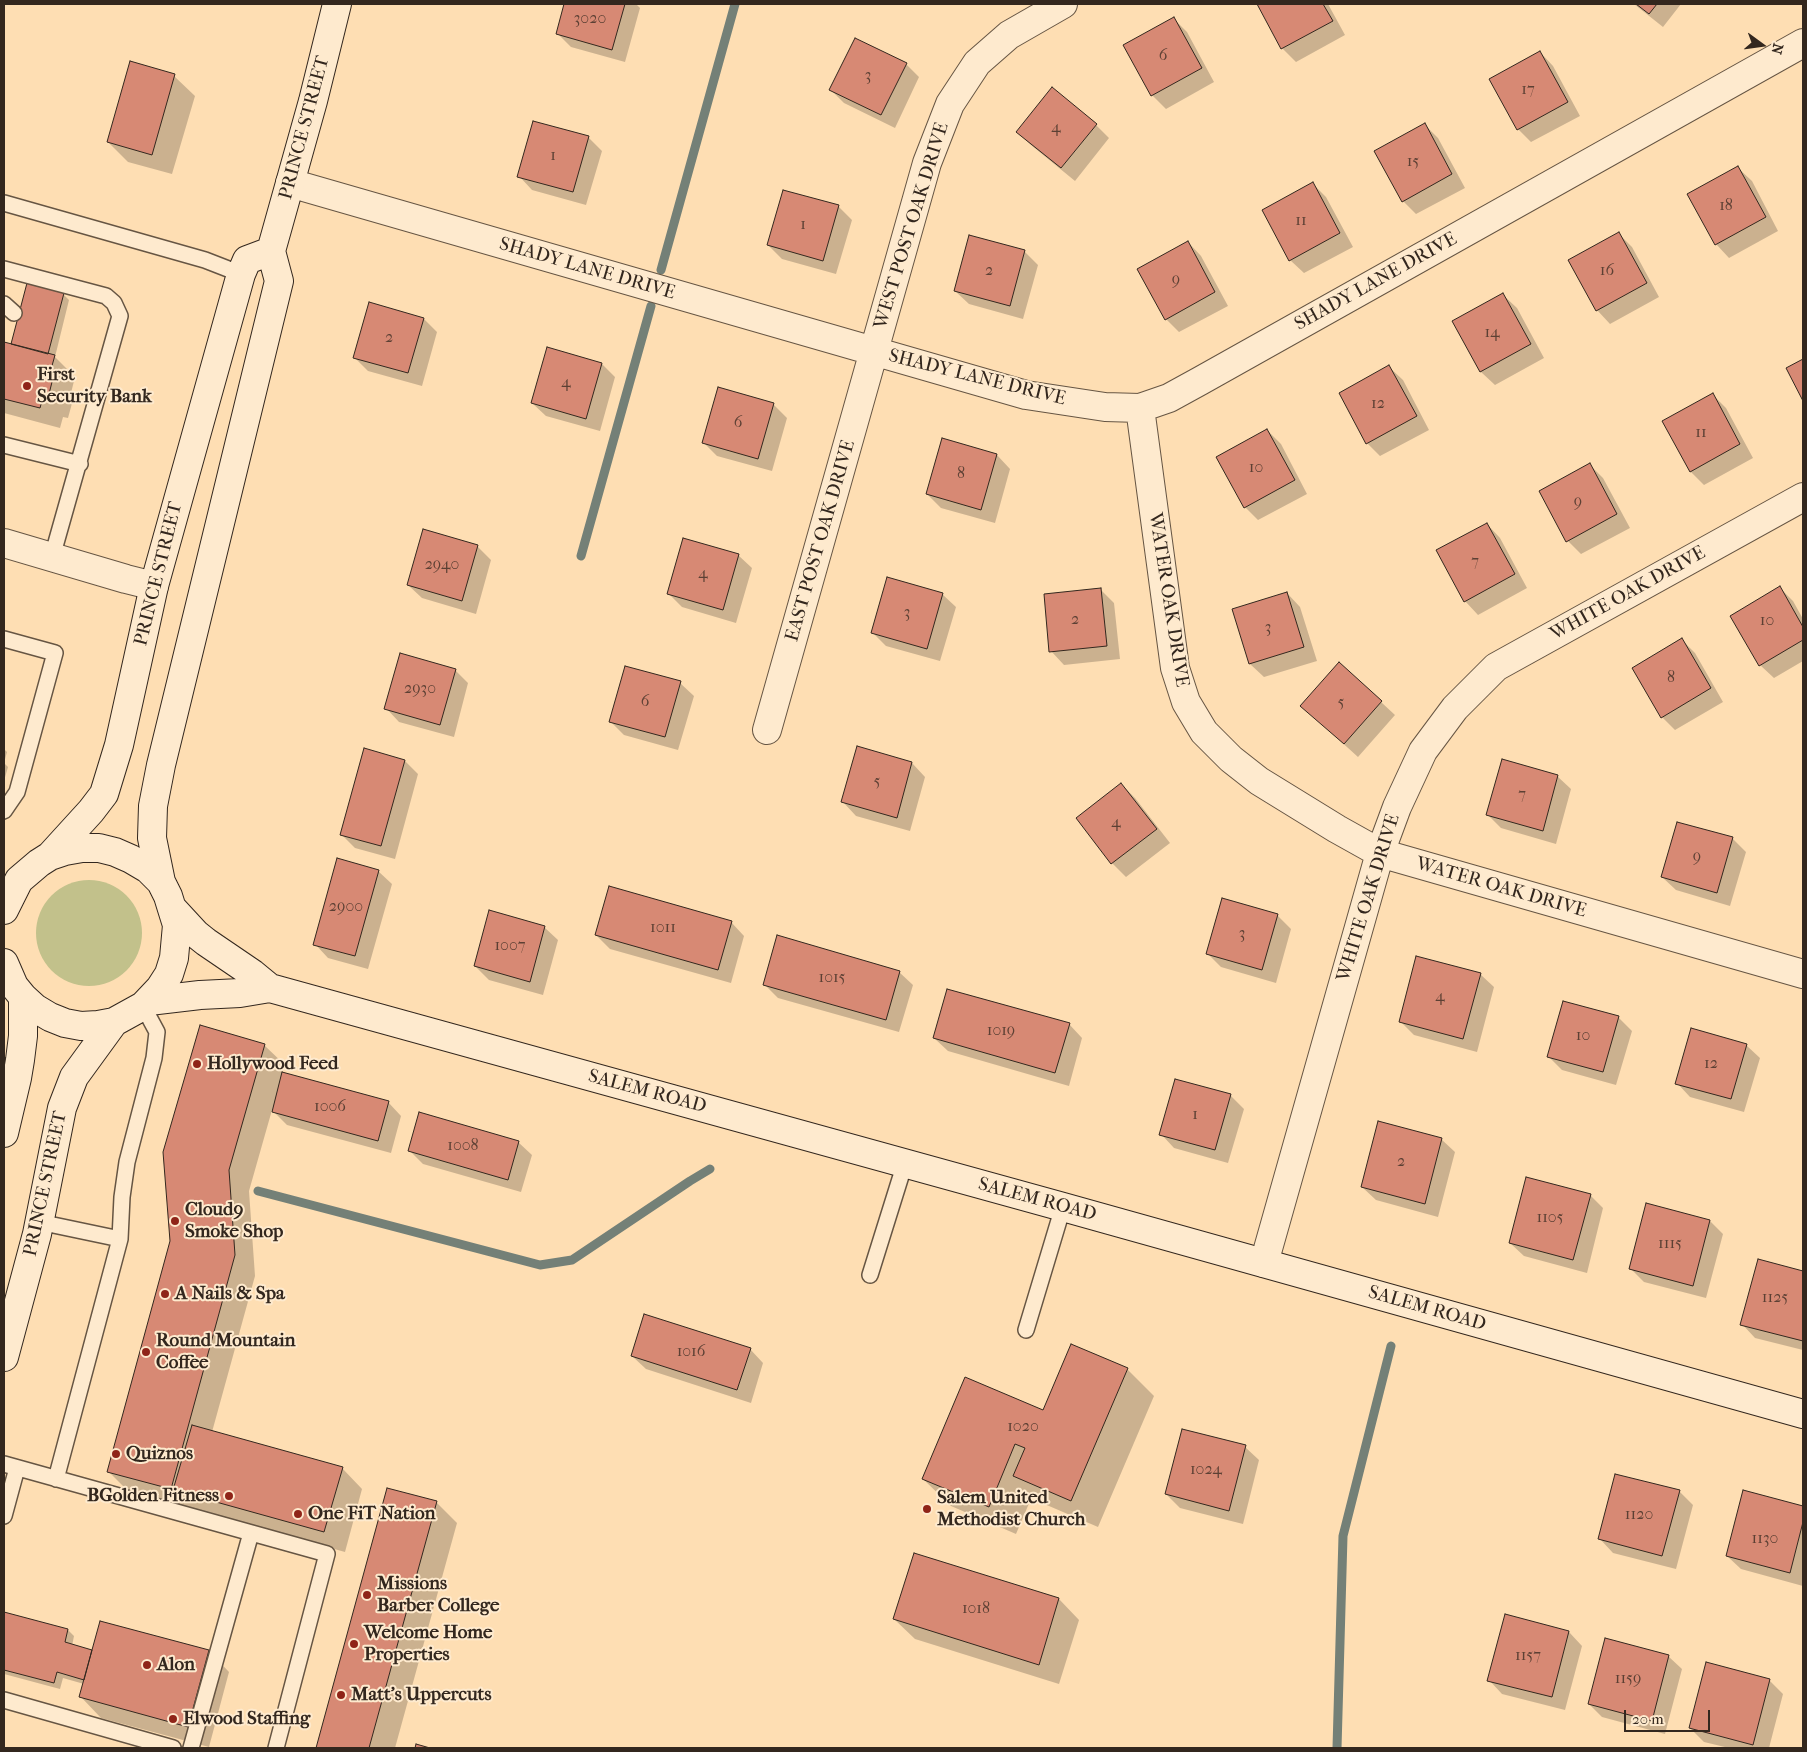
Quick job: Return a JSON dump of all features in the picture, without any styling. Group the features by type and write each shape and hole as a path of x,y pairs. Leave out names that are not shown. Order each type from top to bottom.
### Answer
{"main road":[{"name":"PRINCE STREET","path":"172,908 162,882 152,838 153,806 161,765 279,281 272,251 337,4"},
{"name":"WEST POST OAK DRIVE","path":"874,352 928,163 950,104 977,64 1009,35 1063,4"},
{"name":"SHADY LANE DRIVE","path":"290,183 1026,395 1105,408 1140,408 1169,398 1200,381 1803,43"},
{"name":"PRINCE STREET","path":"4,910 19,880 41,862 91,811 104,794 119,745 154,586 241,274 247,260 272,251"},
{"name":"PRINCE STREET","path":"236,455 229,423 258,310 258,290 241,274"},
{"name":"EAST POST OAK DRIVE","path":"767,730 874,352"},
{"name":"WATER OAK DRIVE","path":"1140,408 1175,668 1186,702 1204,732 1231,759 1259,781 1380,853 1803,974"},
{"name":"WHITE OAK DRIVE","path":"1264,1263 1380,853 1397,807 1423,751 1455,708 1496,667 1803,497"},
{"path":"4,543 154,586"},
{"path":"4,870 41,862 65,851 99,848 131,858 148,869 162,882"},
{"path":"4,963 14,986 23,997 35,1008 50,1017 65,1023 81,1026 114,1022 146,1004 169,974 174,958 177,925 172,908"},
{"name":"SALEM ROAD","path":"172,908 206,942 270,988 1803,1414"},
{"name":"SALEM ROAD","path":"146,1004 200,995 240,993 270,988"},
{"path":"4,1133 20,1060 23,1036 23,997"},
{"name":"PRINCE STREET","path":"4,1357 39,1222 62,1108 74,1077 114,1022"}],"lane":[{"path":"4,203 205,260 241,274"},
{"path":"4,270 106,296 114,303 120,316 80,464 52,557"},
{"path":"4,445 80,464"},
{"path":"4,639 55,653 17,792 4,811"},
{"path":"56,1479 120,1239 122,1197 127,1162 154,1058 158,1032 146,1004"},
{"path":"870,1275 905,1163"},
{"path":"1026,1330 1063,1207"},
{"path":"39,1222 120,1239"},
{"path":"4,1516 10,1466 327,1554 276,1748"},
{"path":"191,1748 252,1533"},
{"path":"4,1700 173,1748"}],"shaded area":[{"path":"89,880 109,884 126,896 138,913 142,933 138,953 126,970 109,982 89,986 69,982 52,970 40,953 36,933 40,913 52,896 69,884"}],"building":[{"path":"564,4 625,4 612,50 556,34"},
{"path":"1257,4 1323,4 1333,21 1281,49"},
{"path":"1636,4 1657,4 1649,14"},
{"path":"1174,17 1202,68 1151,96 1123,45"},
{"path":"855,38 907,63 881,115 829,90"},
{"path":"1540,51 1568,102 1517,130 1489,79"},
{"path":"130,61 175,74 152,155 107,142"},
{"path":"1052,87 1097,124 1061,168 1016,132"},
{"path":"533,121 589,136 573,192 517,177"},
{"path":"1425,123 1452,174 1402,202 1374,151"},
{"path":"1738,166 1766,217 1715,245 1687,194"},
{"path":"1313,182 1340,233 1289,261 1262,210"},
{"path":"783,190 839,205 823,261 767,245"},
{"path":"1619,232 1647,283 1596,311 1568,260"},
{"path":"969,235 1025,250 1010,306 954,291"},
{"path":"1188,241 1215,292 1165,320 1137,269"},
{"path":"27,283 64,293 48,354 11,344"},
{"path":"1503,293 1531,344 1480,372 1452,321"},
{"path":"369,302 424,318 408,373 353,358"},
{"name":"First Security Bank","path":"4,342 55,355 50,373 54,374 48,398 43,397 40,408 4,399"},
{"path":"547,347 602,363 586,419 531,403"},
{"path":"1803,359 1803,401 1786,368"},
{"path":"1389,365 1417,416 1366,444 1339,393"},
{"path":"718,387 774,403 758,459 702,443"},
{"path":"1713,393 1740,444 1690,472 1662,421"},
{"path":"1267,429 1295,480 1244,508 1216,457"},
{"path":"942,438 997,454 981,510 926,494"},
{"path":"1590,463 1617,514 1566,542 1539,491"},
{"path":"1487,523 1515,574 1464,602 1436,550"},
{"path":"423,529 478,545 462,601 407,585"},
{"path":"683,538 739,554 723,610 667,594"},
{"path":"887,577 943,593 927,649 871,633"},
{"path":"1780,586 1803,627 1803,640 1759,666 1730,616"},
{"path":"1101,588 1107,646 1049,652 1044,594"},
{"path":"1287,592 1304,647 1249,664 1232,609"},
{"path":"1682,638 1711,688 1661,718 1632,668"},
{"path":"400,653 456,669 440,725 384,709"},
{"path":"1339,662 1382,701 1344,744 1300,706"},
{"path":"625,666 681,681 665,737 609,722"},
{"path":"857,746 912,762 897,818 841,802"},
{"path":"364,748 405,760 381,846 340,835"},
{"path":"1502,759 1558,775 1543,831 1486,815"},
{"path":"1121,783 1157,829 1111,864 1076,818"},
{"path":"1677,822 1733,837 1717,893 1661,877"},
{"path":"337,858 379,870 355,956 313,945"},
{"path":"609,886 732,921 718,970 595,935"},
{"path":"1222,898 1278,914 1262,970 1206,954"},
{"path":"489,910 545,926 530,982 474,966"},
{"path":"777,935 900,971 886,1020 763,985"},
{"path":"1416,956 1481,973 1463,1039 1399,1022"},
{"path":"947,989 1070,1023 1055,1073 933,1038"},
{"path":"1563,1001 1619,1016 1603,1072 1547,1057"},
{"path":"200,1025 265,1044 229,1170 235,1255 171,1489 107,1472 170,1241 163,1152"},
{"path":"1691,1028 1747,1044 1731,1099 1675,1084"},
{"path":"282,1072 389,1101 378,1141 272,1112"},
{"path":"1175,1079 1231,1094 1215,1150 1159,1135"},
{"path":"419,1112 519,1141 508,1180 408,1151"},
{"path":"1378,1121 1442,1138 1425,1204 1361,1187"},
{"path":"1526,1177 1591,1194 1573,1260 1509,1243"},
{"path":"1646,1203 1710,1220 1693,1286 1629,1269"},
{"path":"1758,1259 1803,1271 1803,1341 1740,1325"},
{"path":"644,1314 751,1348 737,1390 631,1356"},
{"path":"1071,1344 1128,1368 1071,1501 1013,1476 1025,1448 1015,1444 989,1507 922,1479 965,1377 1043,1410"},
{"path":"192,1425 343,1467 324,1532 173,1490"},
{"path":"1182,1429 1246,1445 1229,1511 1165,1494"},
{"path":"1615,1474 1680,1490 1662,1556 1598,1539"},
{"path":"387,1488 437,1501 369,1748 316,1748"},
{"path":"1743,1490 1803,1506 1803,1522 1790,1573 1726,1556"},
{"path":"914,1553 1059,1598 1039,1665 893,1619"},
{"path":"4,1612 68,1629 65,1642 92,1650 84,1680 57,1672 54,1683 4,1670"},
{"path":"1505,1614 1569,1631 1552,1697 1487,1681"},
{"name":"Alon","path":"100,1621 209,1650 188,1727 79,1697"},
{"path":"1605,1638 1669,1655 1652,1721 1588,1704"},
{"path":"1706,1662 1770,1679 1753,1745 1689,1728"},
{"path":"416,1744 430,1748 415,1748"}],"waterway":[{"path":"661,270 735,4"},
{"path":"581,556 651,306"},
{"path":"258,1191 540,1265 572,1260 710,1169"},
{"path":"1337,1748 1343,1536 1391,1346"}],"place":[{"name":"First Security Bank","path":"27,386"},
{"name":"Hollywood Feed","path":"197,1064"},
{"name":"Cloud9 Smoke Shop","path":"175,1221"},
{"name":"A Nails & Spa","path":"165,1294"},
{"name":"Round Mountain Coffee","path":"146,1352"},
{"name":"Quiznos","path":"116,1454"},
{"name":"BGolden Fitness","path":"229,1496"},
{"name":"Salem United Methodist Church","path":"927,1509"},
{"name":"One FiT Nation","path":"298,1514"},
{"name":"Missions Barber College","path":"367,1595"},
{"name":"Welcome Home Properties","path":"354,1644"},
{"name":"Alon","path":"147,1665"},
{"name":"Matt's Uppercuts","path":"341,1695"},
{"name":"Elwood Staffing","path":"173,1719"}]}
